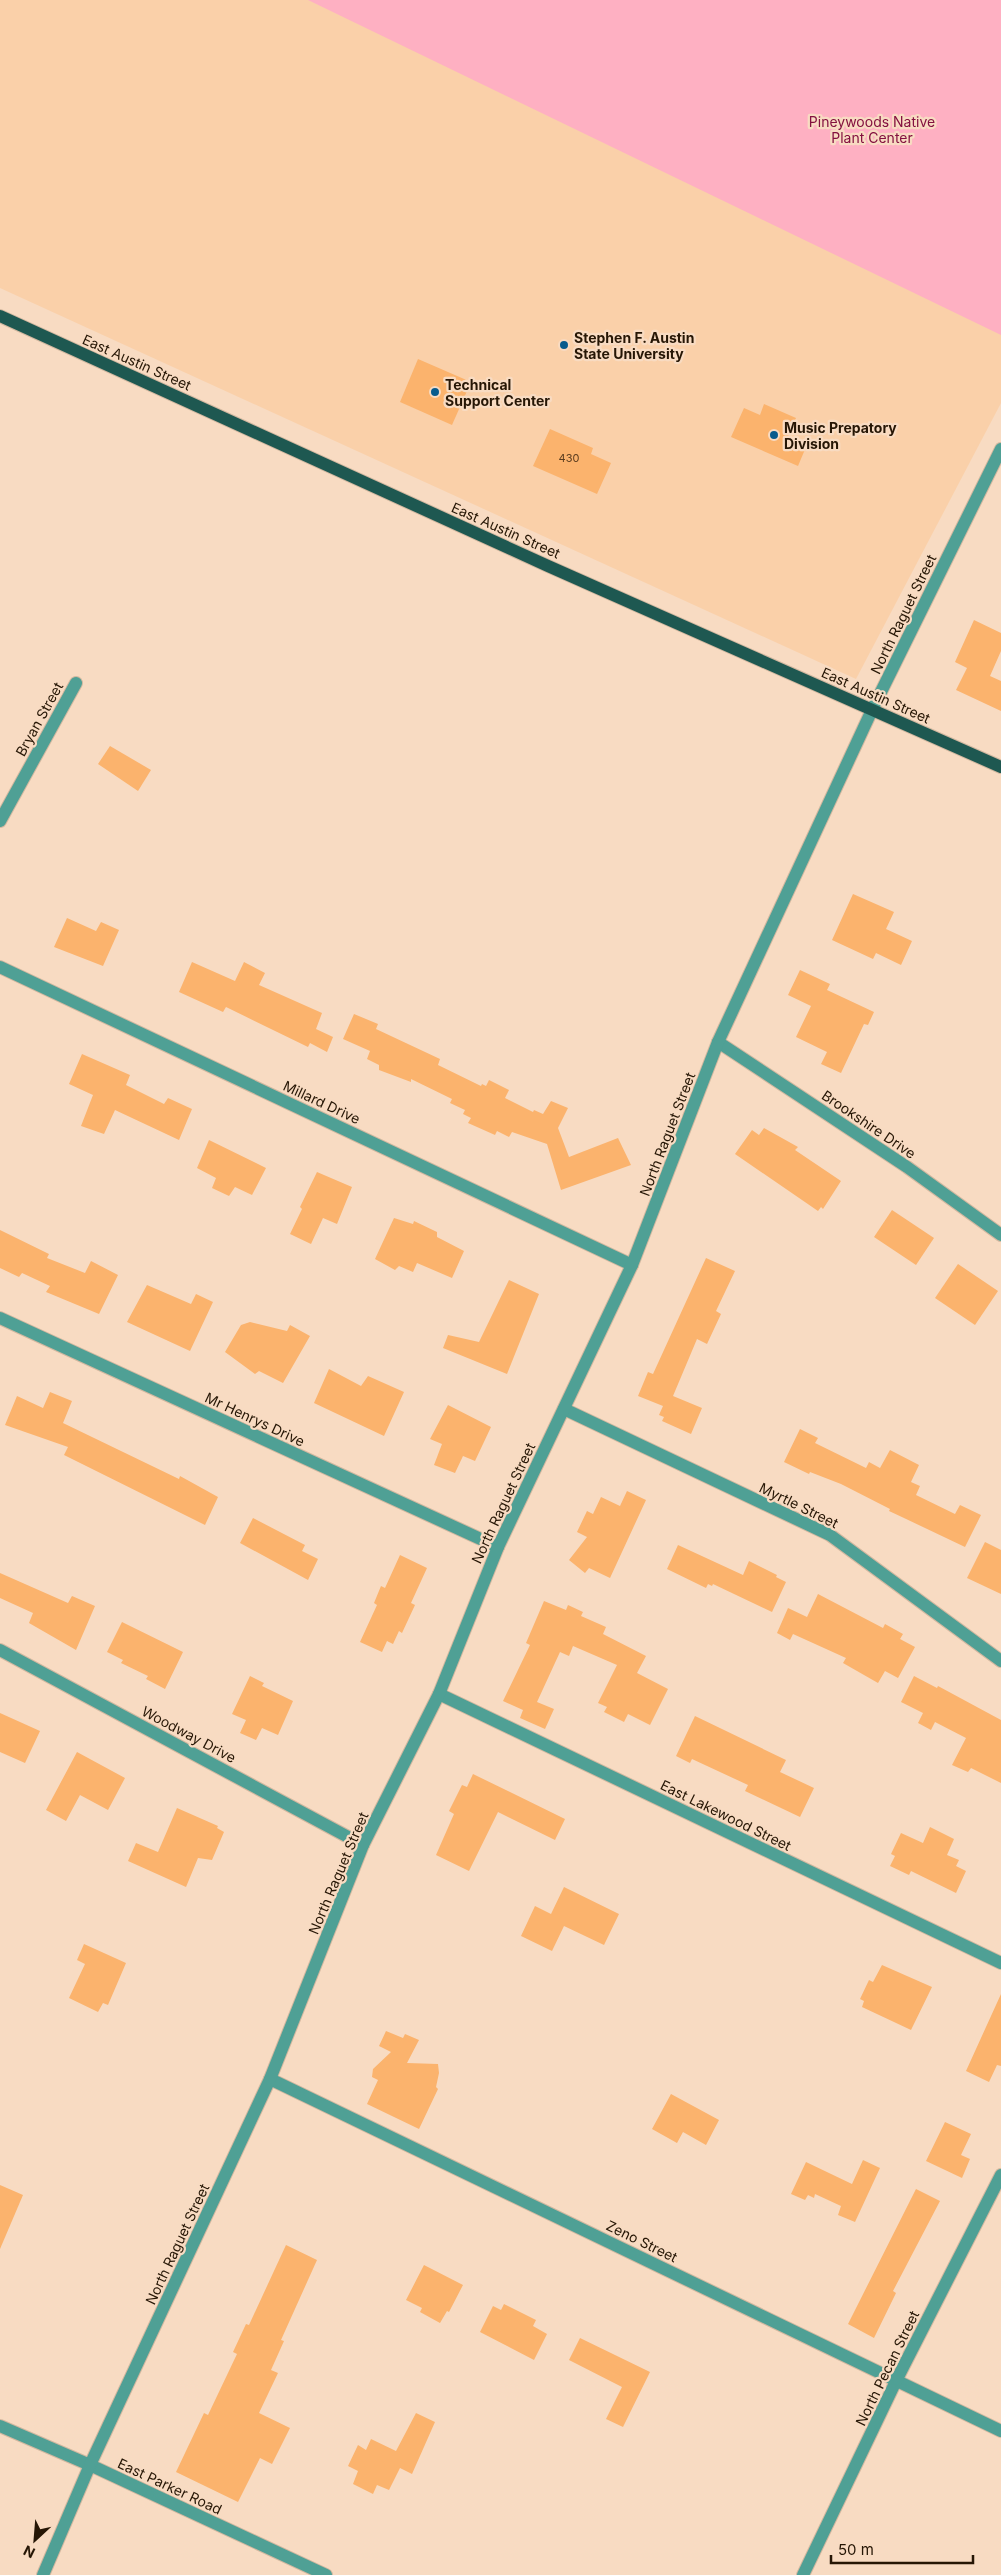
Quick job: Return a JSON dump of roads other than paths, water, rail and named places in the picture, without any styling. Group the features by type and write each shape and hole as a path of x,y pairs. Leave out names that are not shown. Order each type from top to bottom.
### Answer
{"main road":[{"name":"East Austin Street","path":"0,316 548,566 1001,767"}],"street":[{"name":"North Raguet Street","path":"43,2575 90,2465 270,2079 363,1845 438,1694 498,1547 632,1265 718,1042 872,710 1001,449"},
{"name":"Bryan Street","path":"0,821 76,684"},
{"name":"Millard Drive","path":"0,966 632,1265"},
{"name":"Brookshire Drive","path":"718,1042 908,1167 1001,1235"},
{"name":"Mr Henrys Drive","path":"0,1318 498,1547"},
{"name":"Myrtle Street","path":"564,1409 830,1535 1001,1661"},
{"name":"Woodway Drive","path":"0,1650 363,1845"},
{"name":"East Lakewood Street","path":"438,1694 1001,1963"},
{"name":"Zeno Street","path":"270,2079 1001,2430"},
{"name":"North Pecan Street","path":"803,2575 897,2379 1001,2175"},
{"name":"East Parker Road","path":"0,2426 90,2465 326,2575"}],"place":[{"name":"Stephen F. Austin State University","path":"564,345"},
{"name":"Technical Support Center","path":"435,392"},
{"name":"Music Prepatory Division","path":"774,435"}],"park label":[{"name":"Pineywoods Native Plant Center","path":"872,130"}]}
